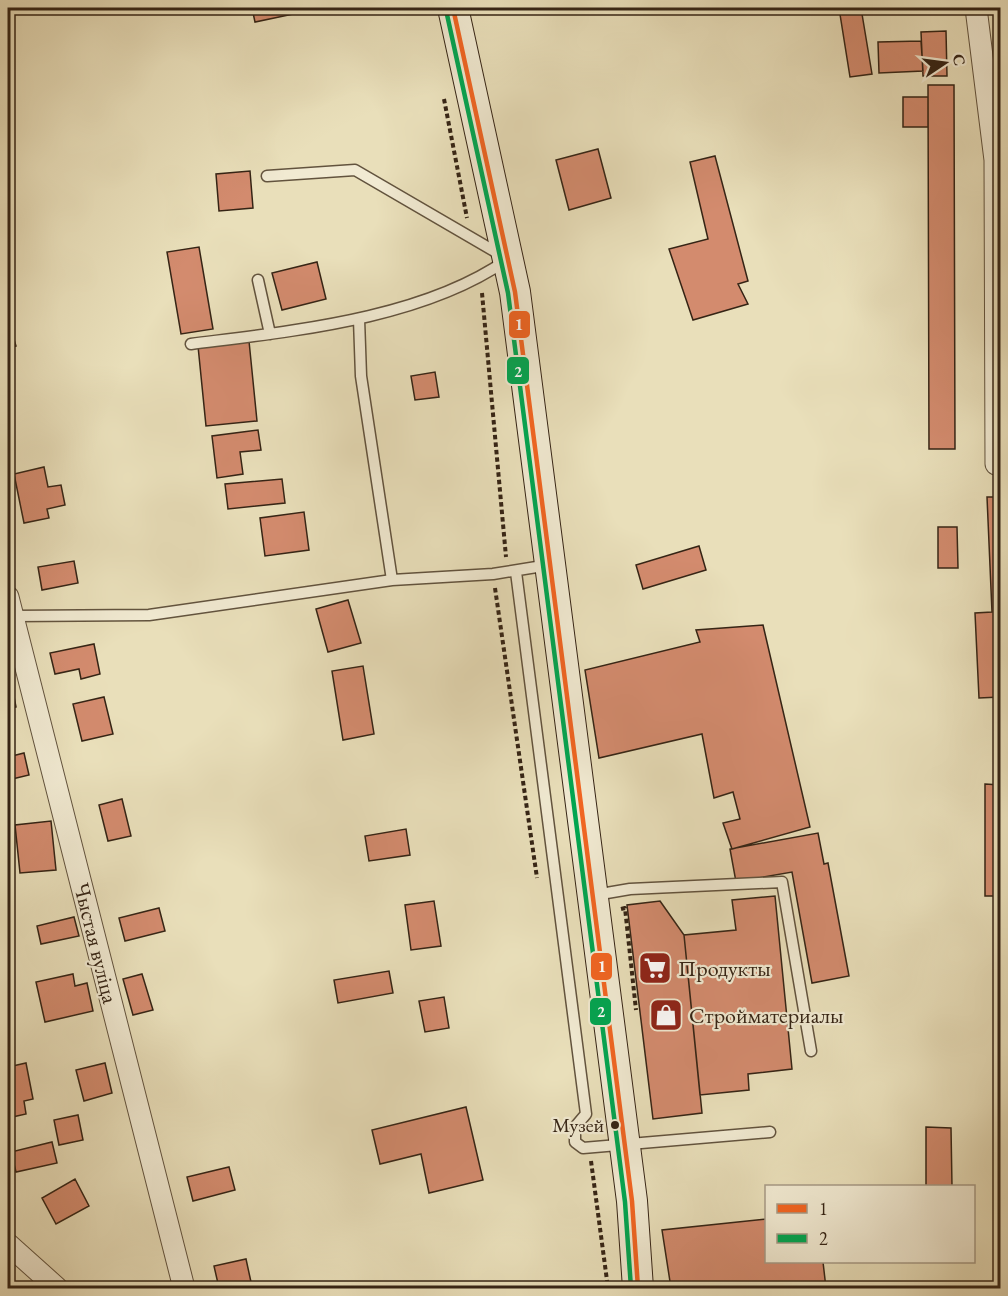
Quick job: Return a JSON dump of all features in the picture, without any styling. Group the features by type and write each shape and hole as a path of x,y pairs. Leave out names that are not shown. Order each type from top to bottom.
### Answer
{"main road":[{"path":"453,8 515,292 632,1201 638,1288"}],"street":[{"path":"976,8 995,160 996,464"},
{"name":"Чыстая вуліца","path":"10,607 184,1288"},
{"path":"8,1244 57,1288"}],"lane":[{"path":"191,344 359,319 480,279 508,259 355,170 267,176"},
{"path":"258,280 270,334"},
{"path":"359,319 362,376 392,580"},
{"path":"10,607 148,615 392,580 516,572 549,565"},
{"path":"516,572 586,1114 575,1127 575,1142 583,1148 770,1132"},
{"path":"592,896 630,889 782,882 811,1051"}],"building":[{"path":"252,8 302,8 303,12 255,22"},
{"path":"839,8 861,8 872,74 850,77"},
{"path":"1000,8 1000,82 999,82"},
{"path":"946,31 947,76 923,76 921,32"},
{"path":"921,41 923,71 879,73 878,42"},
{"path":"928,85 954,85 955,449 929,449"},
{"path":"903,97 928,97 928,127 903,127"},
{"path":"598,149 611,198 569,210 556,160"},
{"path":"715,156 748,281 738,284 748,304 693,320 669,249 708,239 690,162"},
{"path":"250,171 253,208 219,211 216,174"},
{"path":"199,247 213,329 181,334 167,252"},
{"path":"317,262 326,299 282,310 272,273"},
{"path":"8,320 16,346 8,349"},
{"path":"249,341 257,421 206,426 198,346"},
{"path":"435,372 439,397 415,400 411,376"},
{"path":"258,430 261,450 240,452 243,474 217,478 212,436"},
{"path":"44,467 48,487 61,485 65,505 47,509 49,518 24,523 14,474"},
{"path":"282,479 285,503 228,509 225,484"},
{"path":"987,497 1000,497 1000,697 979,698 975,613 992,612"},
{"path":"304,512 309,550 265,556 260,518"},
{"path":"938,527 957,527 958,568 938,568"},
{"path":"699,546 706,570 643,589 636,565"},
{"path":"74,561 78,583 42,590 38,567"},
{"path":"348,600 361,643 328,652 316,609"},
{"path":"763,625 810,827 732,849 723,823 740,819 733,792 714,798 702,734 599,758 585,670 700,642 696,630"},
{"path":"94,644 100,674 81,679 79,669 55,674 50,653"},
{"path":"8,666 16,707 8,709"},
{"path":"363,666 374,734 343,740 332,671"},
{"path":"104,697 113,734 82,741 73,704"},
{"path":"24,753 29,775 8,780 8,757"},
{"path":"985,784 1000,785 1000,896 985,896"},
{"path":"122,799 131,836 108,841 99,805"},
{"path":"51,821 56,870 20,873 15,825"},
{"path":"406,829 410,855 369,861 365,836"},
{"path":"818,833 824,864 828,863 849,976 812,983 792,872 736,882 730,849"},
{"path":"775,896 792,1069 748,1074 749,1090 700,1095 684,935 736,930 732,900"},
{"path":"434,901 441,946 411,950 405,905"},
{"name":"Стройматериалы","path":"660,901 684,935 702,1113 653,1119 627,905"},
{"path":"159,908 165,931 125,941 119,918"},
{"path":"74,917 79,936 41,944 37,926"},
{"path":"389,971 393,993 338,1003 334,980"},
{"path":"73,974 75,986 87,983 93,1011 45,1022 36,982"},
{"path":"142,974 153,1010 133,1015 123,979"},
{"path":"444,997 449,1028 425,1032 419,1001"},
{"path":"26,1063 33,1099 24,1101 26,1114 8,1118 8,1067"},
{"path":"105,1063 112,1093 84,1101 76,1070"},
{"path":"466,1107 483,1180 429,1193 421,1154 380,1164 372,1130"},
{"path":"78,1115 83,1140 59,1145 54,1120"},
{"path":"926,1127 951,1128 952,1185 926,1185"},
{"path":"52,1142 57,1163 16,1172 11,1152"},
{"path":"229,1167 235,1190 193,1201 187,1177"},
{"path":"75,1179 89,1206 56,1224 42,1198"},
{"path":"765,1219 765,1263 823,1263 826,1288 671,1288 662,1230"},
{"path":"246,1259 251,1282 219,1288 214,1266"}],"transit line":[{"name":"1","path":"453,8 515,292 632,1201 638,1288"},
{"name":"2","path":"446,10 508,293 625,1202 631,1288"}],"place":[{"name":"Продукты","path":"655,968"},
{"name":"Стройматериалы","path":"666,1015"},
{"name":"Музей","path":"615,1125"}]}
